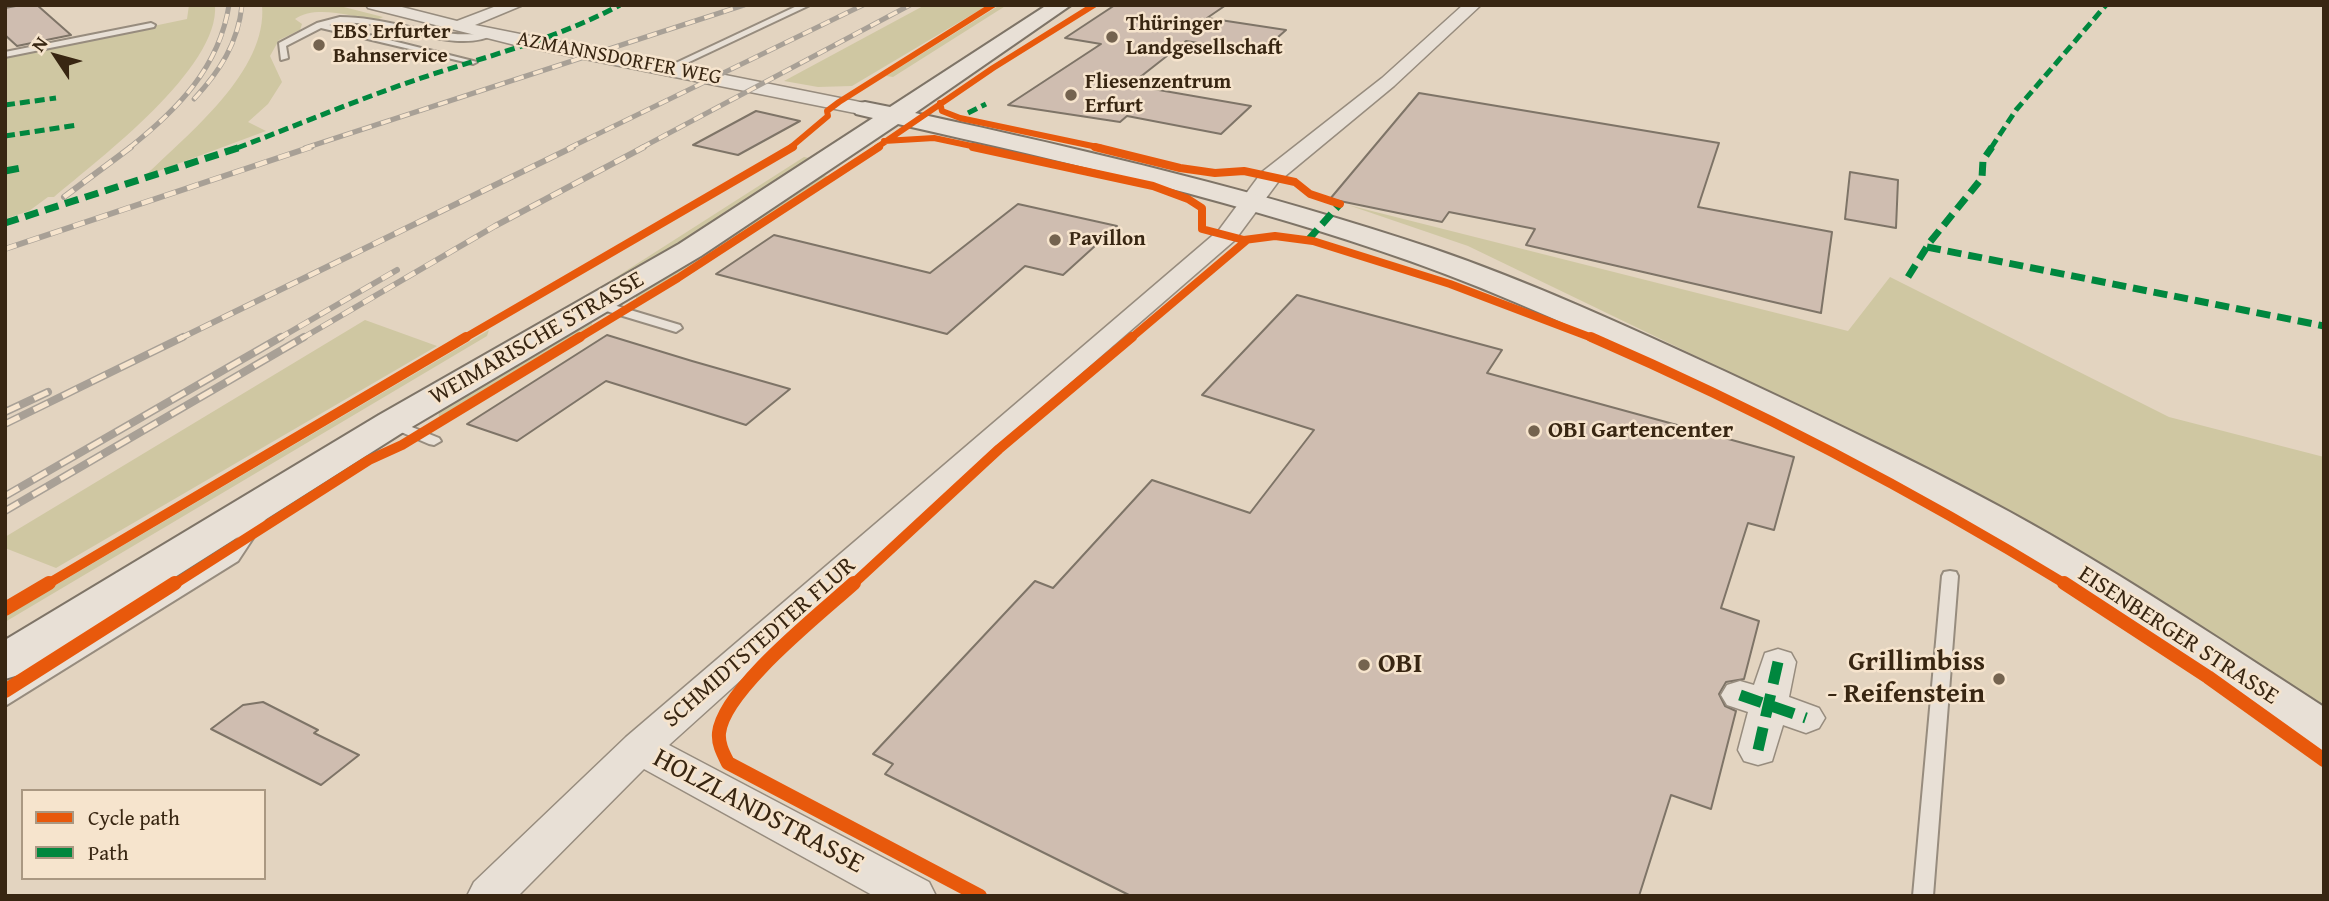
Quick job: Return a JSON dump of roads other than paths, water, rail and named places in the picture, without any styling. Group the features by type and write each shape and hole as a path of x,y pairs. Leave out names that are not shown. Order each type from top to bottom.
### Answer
{"main road":[{"name":"WEIMARISCHE STRASSE","path":"5,636 695,220 1026,5"},
{"name":"WEIMARISCHE STRASSE","path":"5,662 392,423 690,250 1062,5"},
{"name":"EISENBERGER STRASSE","path":"865,109 1107,163 1251,201 1422,255 1613,331 1856,447 2033,543 2176,632 2324,733"}],"street":[{"name":"AZMANNSDORFER WEG","path":"374,5 491,34 865,109"},
{"path":"458,26 515,5"},
{"name":"SCHMIDTSTEDTER FLUR","path":"489,896 640,748 1059,378 1227,235 1270,177 1388,82 1474,5"},
{"path":"1758,750 1754,700 1778,662"},
{"path":"1754,700 1806,718"},
{"name":"HOLZLANDSTRASSE","path":"640,748 914,896"}],"lane":[{"path":"667,69 806,5"},
{"path":"284,58 282,45 320,25 360,21 465,37 491,34"},
{"path":"5,55 151,25"},
{"path":"320,25 473,62"},
{"path":"597,304 676,328"},
{"path":"392,423 434,441"},
{"path":"5,699 232,557 274,497"},
{"path":"1923,896 1950,576"}],"railway":[{"path":"129,148 179,103 206,68 224,28 229,5"},
{"path":"194,99 226,56 236,32 242,5"},
{"path":"305,148 744,5"},
{"path":"569,148 863,5"},
{"path":"641,148 910,5"},
{"path":"64,197 131,147"},
{"path":"5,249 311,147"},
{"path":"179,339 573,147"},
{"path":"301,339 495,226 644,147"},
{"path":"278,339 397,270"},
{"path":"5,424 183,337"},
{"path":"5,496 281,337"},
{"path":"5,511 304,337"},
{"path":"5,412 48,392"}],"place":[{"name":"Thüringer Landgesellschaft","path":"1112,37"},
{"name":"EBS Erfurter Bahnservice","path":"319,45"},
{"name":"Fliesenzentrum Erfurt","path":"1071,95"},
{"name":"Pavillon","path":"1055,240"},
{"name":"OBI Gartencenter","path":"1534,431"},
{"name":"OBI","path":"1364,665"},
{"name":"Grillimbiss - Reifenstein","path":"1999,679"}]}
